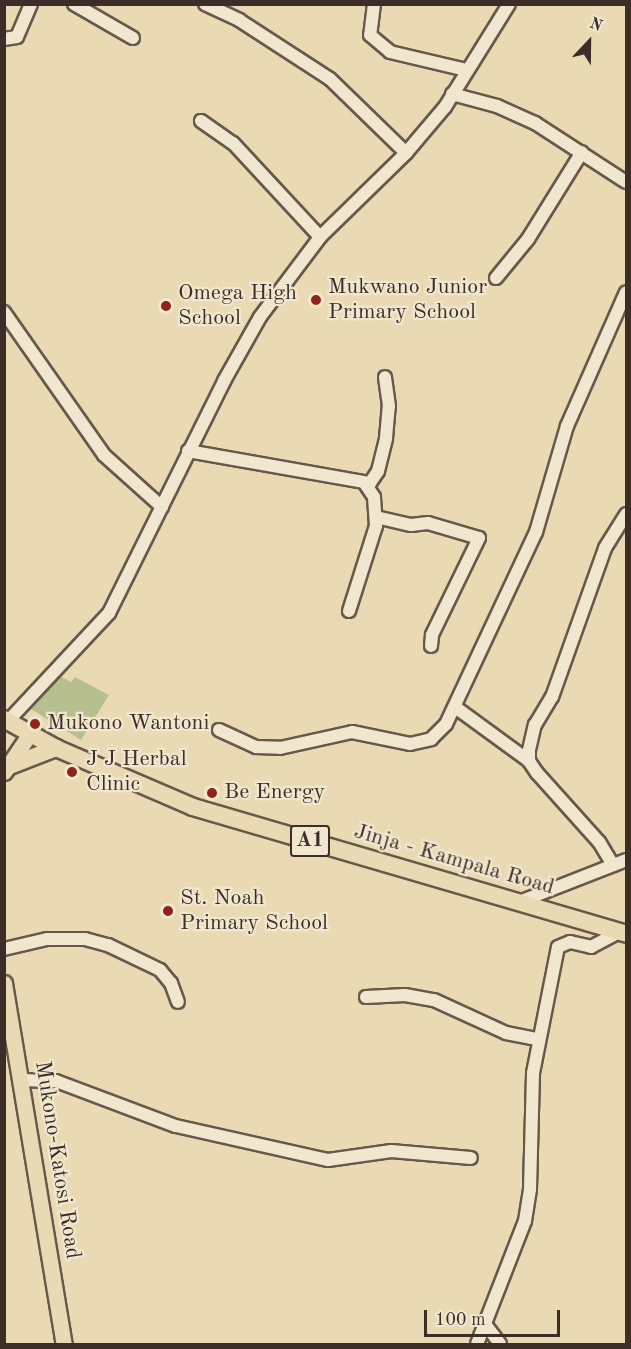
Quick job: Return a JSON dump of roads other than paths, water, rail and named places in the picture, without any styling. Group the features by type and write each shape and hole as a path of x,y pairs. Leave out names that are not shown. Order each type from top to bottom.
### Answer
{"highway":[{"name":"Jinja - Kampala Road","path":"15,726 56,748 193,807 623,933"},
{"path":"6,770 56,748"}],"main road":[{"path":"4,749 15,726"},
{"path":"6,770 15,726"},
{"name":"Mukono-Katosi Road","path":"5,987 64,1344"}],"street":[{"path":"4,39 16,37 31,4"},
{"path":"74,4 133,38"},
{"path":"204,4 228,10 330,79 406,153"},
{"path":"374,4 370,35 390,52 467,70"},
{"path":"15,726 110,613 188,451 260,318 320,237 406,153 452,94 509,4"},
{"path":"452,94 525,118 627,182"},
{"path":"201,121 233,143 320,237"},
{"path":"496,278 528,239 582,152"},
{"path":"219,730 264,747 280,748 352,732 410,744 431,739 455,707 536,532 567,426 627,292"},
{"path":"4,312 97,446 128,481 162,507"},
{"path":"366,485 378,471 386,438 389,406 385,376"},
{"path":"188,451 278,465 366,485 374,497 376,517 363,576 350,611"},
{"path":"529,761 535,725 552,697 604,548 627,514"},
{"path":"376,517 411,525 428,523 479,538 432,635 431,646"},
{"path":"455,707 529,761 599,842 613,865"},
{"path":"519,902 627,860"},
{"path":"477,1344 525,1221 530,1189 529,1112 538,1040 558,948 570,942 591,947 623,933"},
{"path":"4,948 47,939 84,939 108,945 160,970 171,983 178,1002"},
{"path":"366,997 405,995 434,1000 506,1033 538,1040"},
{"path":"22,1080 56,1081 176,1126 328,1160 391,1151 471,1158"},
{"path":"485,1324 500,1344"}],"place":[{"name":"Mukwano Junior Primary School","path":"316,300"},
{"name":"Omega High School","path":"166,306"},
{"name":"Mukono Wantoni","path":"35,724"},
{"name":"J J Herbal Clinic","path":"72,772"},
{"name":"Be Energy","path":"212,793"},
{"name":"St. Noah Primary School","path":"168,911"}]}
